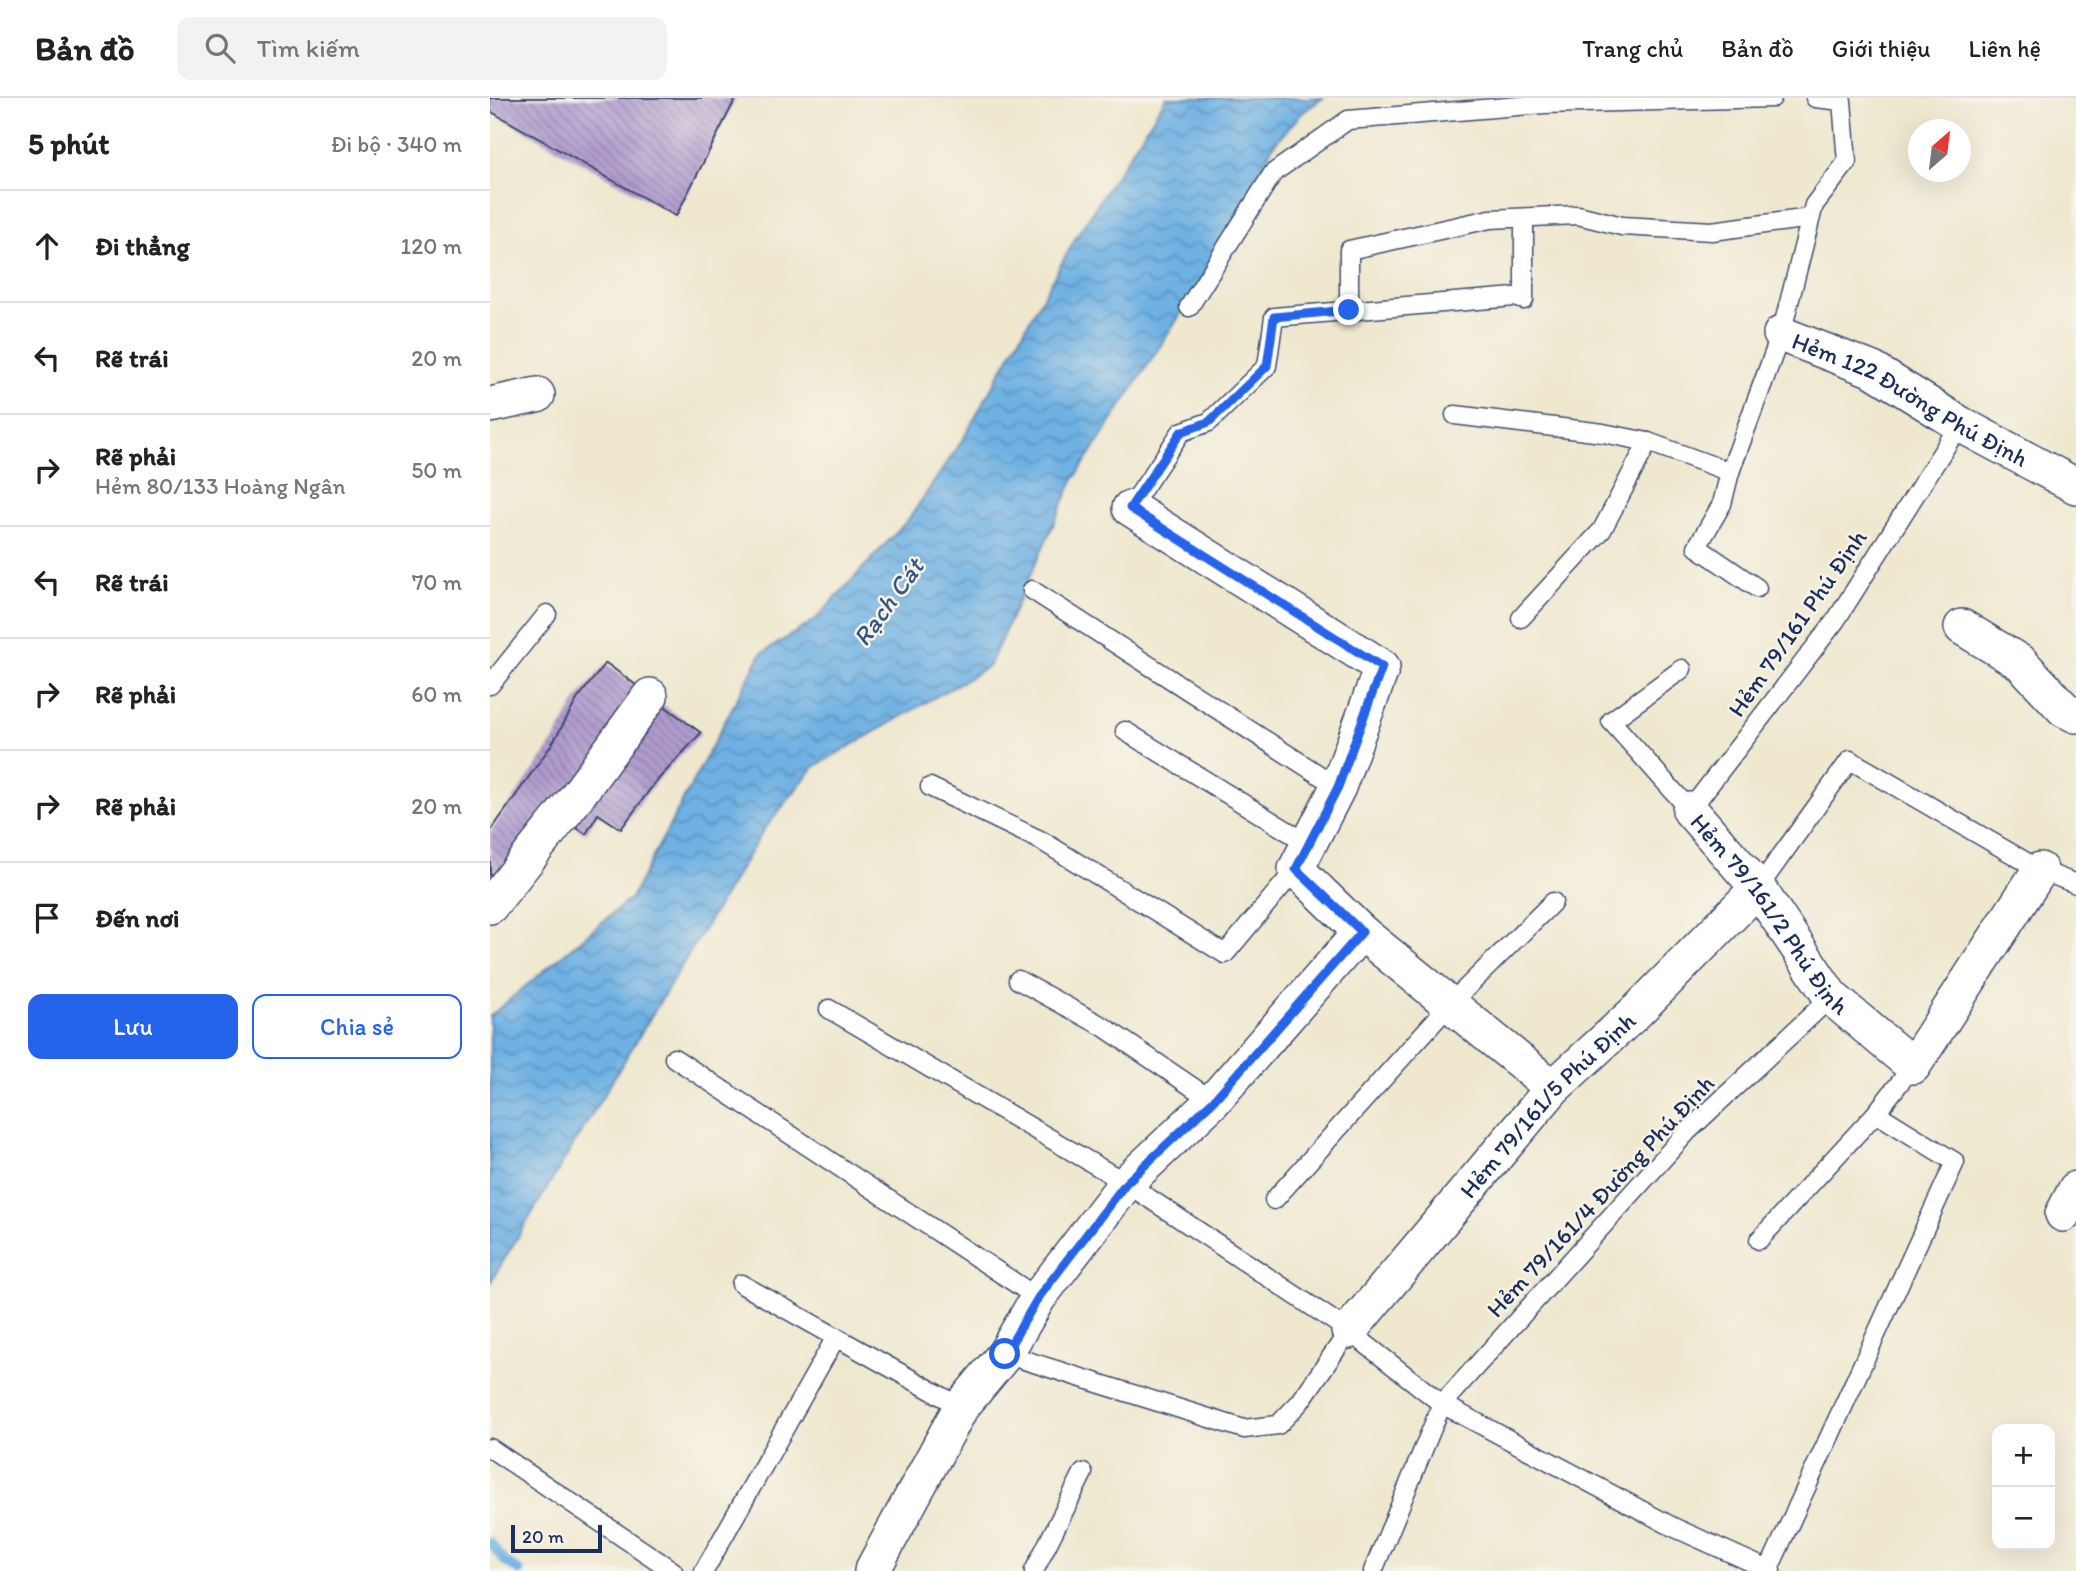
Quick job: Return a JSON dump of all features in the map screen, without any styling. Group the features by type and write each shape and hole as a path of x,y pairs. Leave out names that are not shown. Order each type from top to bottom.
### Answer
{"street":[{"name":"Hẻm 122 Đường Phú Định","path":"1781,334 1873,370 1960,424 2076,486"},
{"path":"490,405 537,395"},
{"path":"1130,508 1382,667 1338,787 1301,856 1362,932 1553,1088"},
{"path":"1962,627 2021,663 2064,709 2076,715"},
{"path":"490,906 575,799 650,696"},
{"name":"Hẻm 79/161/2 Phú Định","path":"1690,810 1758,888 1831,998 1913,1066"},
{"path":"1913,1066 2040,870"},
{"name":"Hẻm 79/161/5 Phú Định","path":"1349,1331 1553,1088 1637,1011 1758,888"},
{"path":"872,1571 961,1407 1005,1354 1038,1298 1126,1183 1213,1101 1362,932"}],"lane":[{"path":"1189,307 1273,173 1348,120 1544,104 1772,98"},
{"path":"1757,588 1697,547 1722,503 1730,472 1781,334 1814,205 1847,162 1842,101 1815,98"},
{"path":"1349,310 1349,250 1490,219 1578,215 1622,226 1712,231 1810,218"},
{"path":"1130,508 1181,432 1209,422 1267,366 1274,317 1515,297 1524,300 1524,218"},
{"path":"1455,415 1603,433 1648,442 1730,472"},
{"name":"Hẻm 79/161 Phú Định","path":"1690,810 1836,620 1960,424"},
{"path":"1521,618 1602,530 1648,442"},
{"path":"1032,590 1338,787"},
{"path":"490,685 547,614"},
{"name":"Hẻm 79/161/2 Phú Định","path":"1682,669 1611,721 1690,810"},
{"path":"930,787 1042,841 1225,954 1301,856 1125,731"},
{"path":"1758,888 1850,760 2040,870 2076,884"},
{"path":"1274,1200 1451,1003 1552,902"},
{"path":"1018,980 1104,1027 1213,1101"},
{"name":"Hẻm 79/161/4 Đường Phú Định","path":"1373,1571 1442,1404 1688,1131 1831,998"},
{"path":"829,1009 1126,1183 1349,1331 1442,1404 1672,1527 1769,1571 1955,1163 1876,1113"},
{"path":"674,1058 1038,1298"},
{"path":"1759,1240 1876,1113 1913,1066"},
{"path":"741,1284 961,1407"},
{"path":"1005,1354 1244,1429 1278,1425 1300,1402 1349,1331"},
{"path":"704,1571 836,1337"},
{"path":"490,1448 673,1571"},
{"path":"1034,1571 1083,1473"}],"water":[{"name":"Rạch Cát","path":"1166,98 1323,98 1302,113 1273,145 1206,275 1073,481 989,666 814,767 763,831 490,1283 490,1016 631,898 761,654 815,620 908,520 962,441 1078,234"}],"building":[{"path":"490,98 736,98 676,216 490,111"},
{"path":"606,663 701,733 654,784 621,829 598,814 586,834 561,817 490,893 490,832 552,744 578,698"}],"waterway":[{"path":"490,1542 504,1561 520,1571"}],"route":[{"path":"1005,1354 1038,1298 1126,1183 1213,1101 1362,932 1296,869 1338,787 1382,667 1130,508 1181,432 1209,422 1267,366 1274,317 1349,310"}]}
